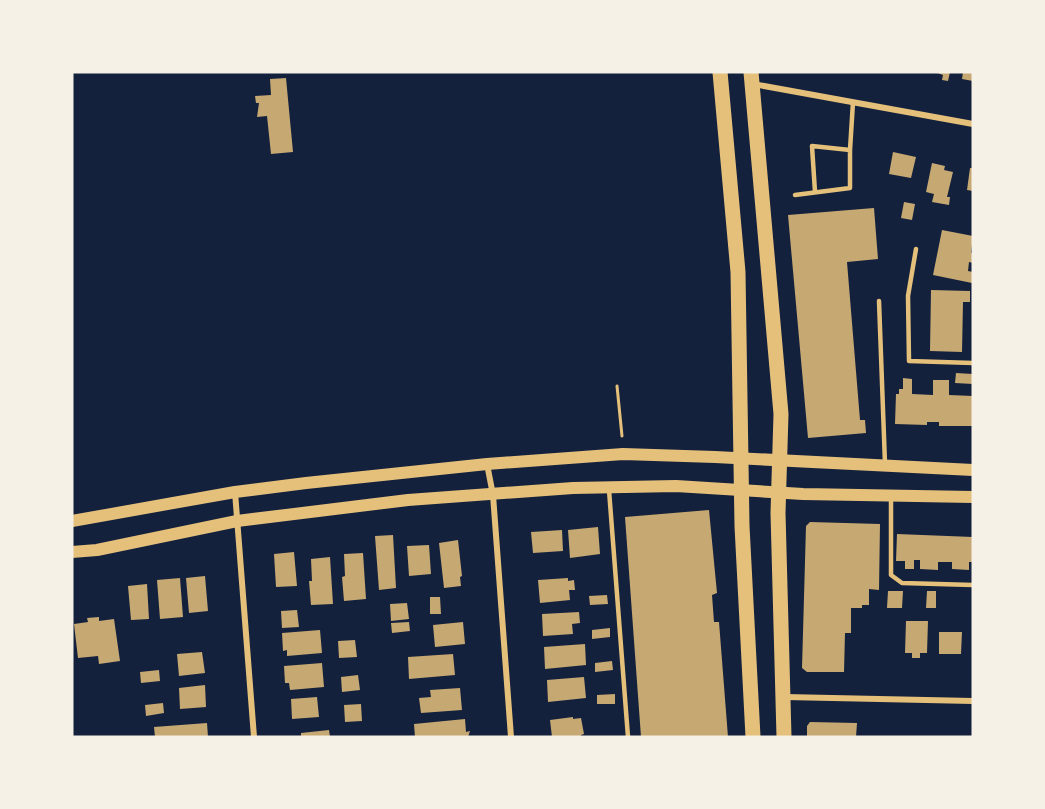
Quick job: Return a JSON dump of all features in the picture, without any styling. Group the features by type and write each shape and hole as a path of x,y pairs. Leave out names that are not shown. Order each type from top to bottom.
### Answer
{"main road":[{"path":"720,72 738,272 741,490 753,737"},
{"path":"752,78 781,414 778,492 781,697 784,737"},
{"path":"72,521 235,492 487,464 623,454 973,470"},
{"path":"72,552 97,550 237,521 408,500 608,487 676,486 891,497 973,497"}],"street":[{"path":"752,78 853,102 973,124"},
{"path":"487,464 493,495 511,737"},
{"path":"235,492 254,737"},
{"path":"781,697 973,701"}],"lane":[{"path":"795,195 850,188 853,102"},
{"path":"815,192 812,146 850,150"},
{"path":"916,249 908,296 909,361 973,363"},
{"path":"879,301 885,466"},
{"path":"608,487 628,737"},
{"path":"891,497 891,575 902,584 973,585"}],"path":[{"path":"618,386 622,436"}],"building":[{"path":"935,72 950,72 948,81 942,80 943,75"},
{"path":"963,72 973,72 973,81 962,79"},
{"path":"286,78 293,152 271,154 267,116 257,117 259,103 256,103 255,96 271,95 270,79"},
{"path":"893,152 916,157 911,178 889,174"},
{"path":"932,163 945,166 944,170 953,172 947,197 950,197 949,205 932,202 934,194 926,192"},
{"path":"970,168 973,168 973,191 967,190"},
{"path":"904,202 915,204 912,220 901,218"},
{"path":"874,208 878,259 847,262 860,420 865,420 866,433 808,438 788,215"},
{"path":"942,230 973,236 971,253 973,253 973,263 969,262 968,271 973,272 972,283 933,275"},
{"path":"931,290 970,291 970,302 963,302 962,352 930,351"},
{"path":"956,373 973,374 973,384 955,383"},
{"path":"903,378 912,379 912,394 933,395 933,380 949,380 949,395 973,396 973,426 939,426 939,422 927,422 927,425 895,424 896,394 899,394 899,389 903,389"},
{"path":"709,510 717,593 712,595 714,622 719,622 728,737 641,737 625,517"},
{"path":"810,522 880,524 879,590 869,589 869,605 862,605 862,608 851,608 851,633 845,633 844,672 807,672 802,668 806,526"},
{"path":"598,527 600,554 570,558 568,530"},
{"path":"562,530 563,551 533,553 531,532"},
{"path":"897,534 973,537 973,562 969,562 969,570 952,569 952,562 938,562 938,570 920,569 920,560 914,560 914,569 905,569 905,561 896,561"},
{"path":"393,535 396,588 379,590 375,536"},
{"path":"458,540 461,586 444,588 439,543"},
{"path":"429,545 431,574 409,576 407,546"},
{"path":"294,552 297,586 276,587 274,554"},
{"path":"363,553 366,599 344,601 342,577 345,576 344,554"},
{"path":"330,557 333,604 311,605 309,581 312,581 311,559"},
{"path":"205,576 208,611 189,613 186,578"},
{"path":"180,578 183,617 160,619 157,580"},
{"path":"568,578 568,581 574,580 575,590 569,590 570,600 540,603 538,580"},
{"path":"147,584 149,619 131,620 128,586"},
{"path":"888,591 903,591 902,608 887,608"},
{"path":"927,591 936,591 936,608 926,608"},
{"path":"607,595 608,604 590,605 589,596"},
{"path":"430,597 440,597 441,614 430,614"},
{"path":"407,603 409,619 391,621 390,604"},
{"path":"297,610 299,627 282,628 281,611"},
{"path":"579,612 580,623 572,624 573,634 543,636 542,614"},
{"path":"99,617 99,621 114,619 120,661 99,664 98,656 78,658 74,624 88,622 87,618"},
{"path":"906,621 928,621 927,653 920,653 920,658 912,658 912,653 905,653"},
{"path":"409,622 410,631 392,633 391,623"},
{"path":"463,622 465,644 435,647 433,625"},
{"path":"610,628 610,637 592,639 592,630"},
{"path":"320,630 322,653 287,656 287,650 283,651 282,633"},
{"path":"939,632 962,632 961,654 939,654"},
{"path":"355,640 357,657 339,658 338,641"},
{"path":"585,644 586,665 545,669 544,647"},
{"path":"202,652 205,673 179,676 177,654"},
{"path":"453,654 455,675 409,679 408,657"},
{"path":"612,661 613,670 595,672 595,663"},
{"path":"322,663 324,687 290,690 289,683 285,683 284,666"},
{"path":"159,670 160,681 141,683 140,672"},
{"path":"358,675 360,690 342,692 341,677"},
{"path":"584,677 586,698 548,702 547,680"},
{"path":"205,685 206,707 180,709 179,688"},
{"path":"460,688 462,710 421,713 419,698 431,697 430,690"},
{"path":"615,694 615,704 597,704 597,695"},
{"path":"317,697 319,717 292,719 291,699"},
{"path":"163,703 164,713 146,716 145,705"},
{"path":"361,704 362,721 345,722 344,705"},
{"path":"573,717 573,719 581,718 584,734 581,737 552,737 550,720"},
{"path":"465,719 466,732 470,731 468,737 415,737 414,724"},
{"path":"810,722 857,723 856,737 807,737 807,726"},
{"path":"207,723 208,737 155,737 154,727"},
{"path":"329,730 330,737 301,737 301,733"}]}
